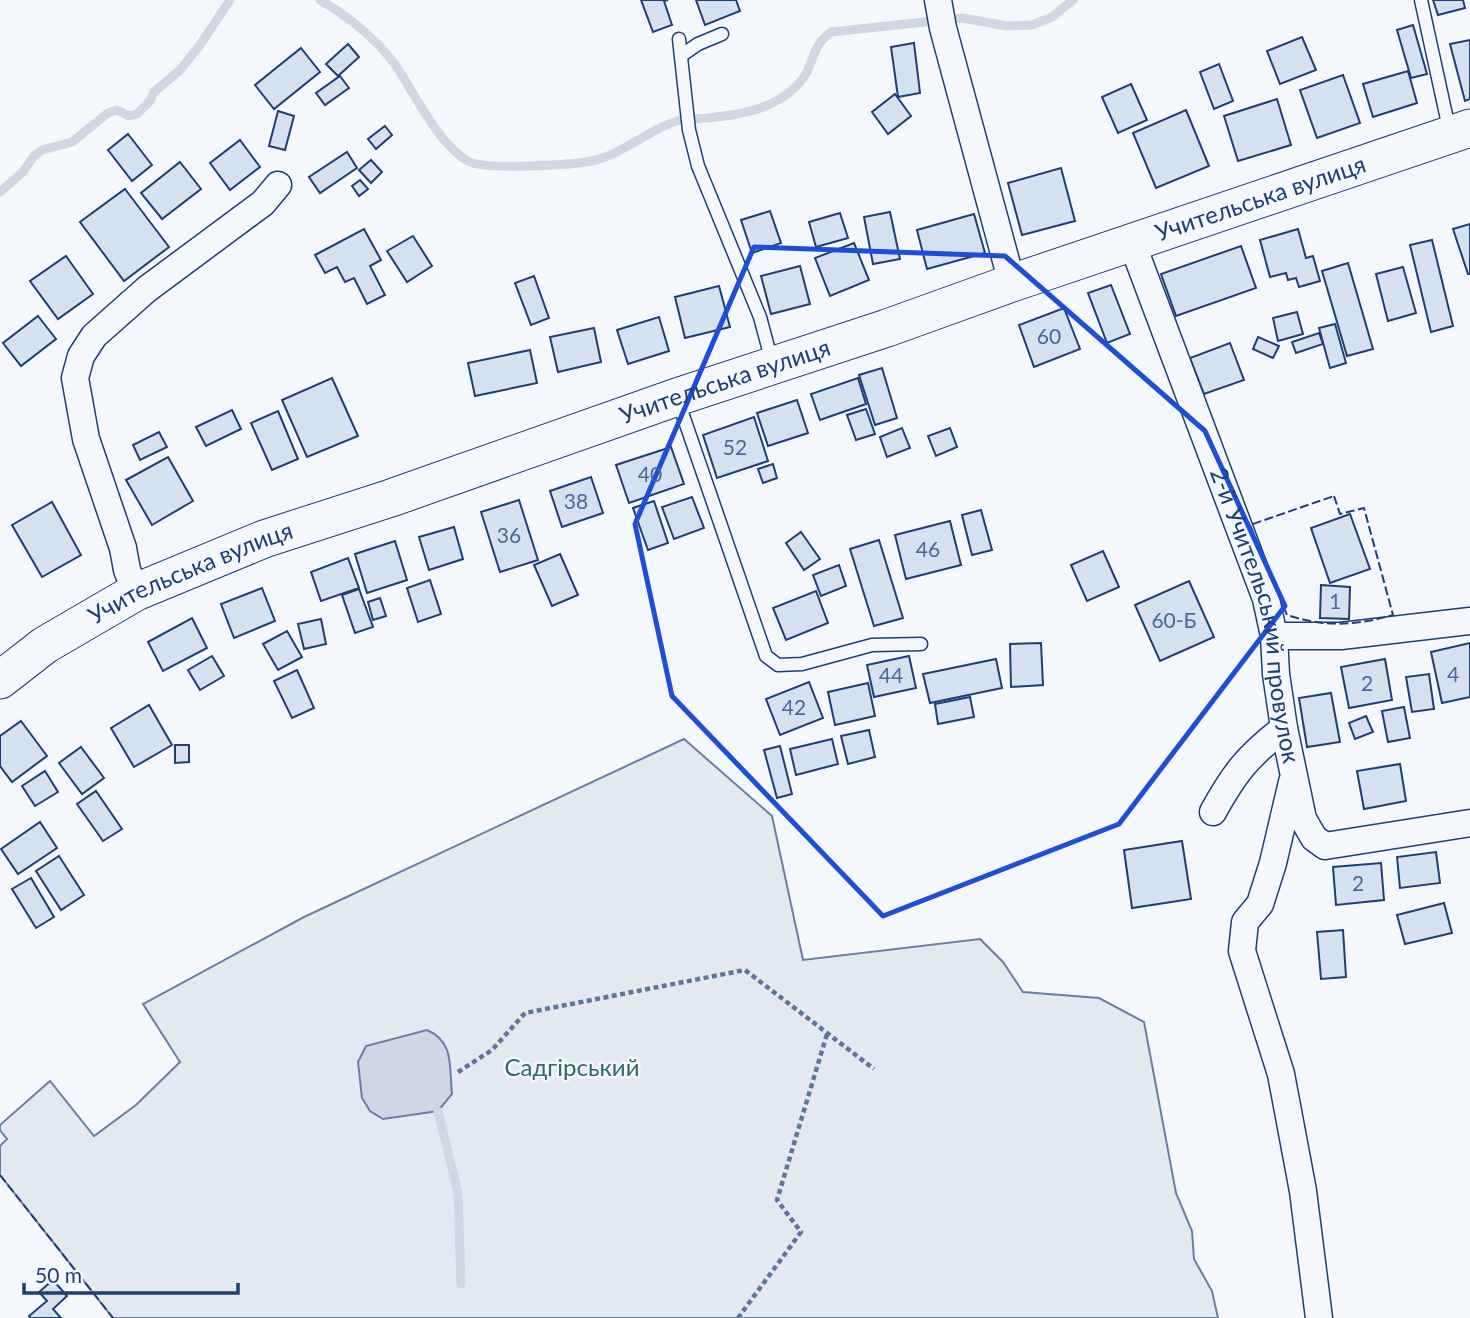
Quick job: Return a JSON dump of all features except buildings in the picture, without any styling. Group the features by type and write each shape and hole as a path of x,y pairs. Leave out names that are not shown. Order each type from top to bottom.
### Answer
{"main road":[{"name":"Учительська вулиця","path":"0,680 46,645 136,592 264,539 391,498 677,397 887,328 1460,131"}],"street":[{"path":"940,14 1012,283"},
{"path":"136,592 86,439 75,378 81,356 94,336 147,289 263,203 278,185"},
{"name":"2-й Учительський провулок","path":"1132,243 1266,599 1274,636 1276,674 1284,728 1303,819 1314,838 1325,846 1470,822"},
{"path":"1274,636 1341,636 1470,621"},
{"path":"1213,812 1233,777 1255,751 1284,728"},
{"path":"1294,777 1260,904 1244,922 1242,951 1281,1074 1303,1191 1319,1318"}],"lane":[{"path":"1421,0 1460,131"},
{"path":"682,55 698,44 722,34"},
{"path":"679,39 689,130 698,166 760,317 773,366"},
{"path":"677,397 765,656 778,665 802,664 872,645 921,644"}],"path":[{"path":"458,1072 492,1050 525,1013 746,971 874,1069"},
{"path":"737,1318 801,1232 777,1200 827,1034"}],"highlighted area":[{"path":"754,247 1005,256 1205,431 1285,606 1119,824 883,916 672,696 635,524"}],"green space":[{"name":"Садгірський","path":"684,739 772,816 803,960 980,939 1003,962 1023,992 1099,998 1144,1022 1176,1193 1192,1231 1194,1259 1212,1291 1218,1318 113,1318 0,1175 0,1146 7,1139 0,1130 0,1125 50,1081 94,1136 136,1105 180,1062 143,1004 304,917"}],"shaded area":[{"path":"427,1030 442,1041 446,1049 452,1094 438,1111 383,1119 370,1111 362,1098 358,1062 366,1046"}],"waterway":[{"path":"0,192 23,172 34,156 42,150 72,142 108,113 117,110 129,116 137,114 150,101 154,92 180,70 230,0"},
{"path":"320,0 376,42 402,75 441,135 460,156 470,162 511,166 592,161 683,119"},
{"path":"691,119 737,114 768,105 781,98 794,89 804,77 817,48 831,32 962,18 1007,26 1032,25 1052,17 1073,0"},
{"path":"438,1111 458,1193 461,1284"}],"fence":[{"path":"1334,496 1340,514 1364,508 1393,615 1340,624 1314,622 1287,615 1250,525 1334,496"},
{"path":"0,1175 113,1318"}]}
